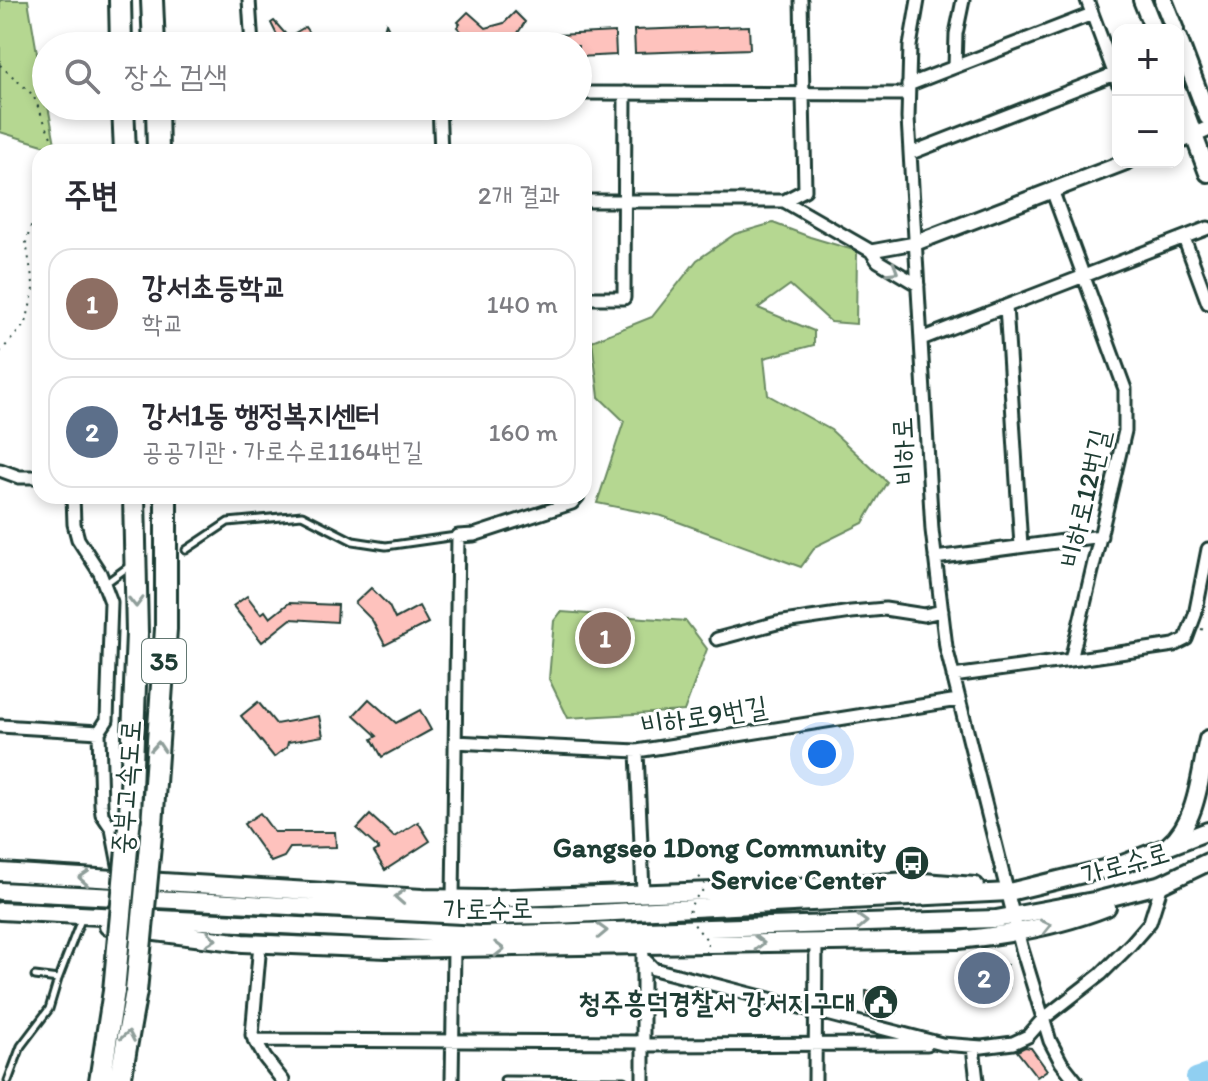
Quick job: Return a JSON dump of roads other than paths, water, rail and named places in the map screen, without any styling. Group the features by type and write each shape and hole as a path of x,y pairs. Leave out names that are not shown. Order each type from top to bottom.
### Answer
{"highway":[{"path":"120,0 121,32"},
{"path":"152,0 153,32"},
{"path":"124,120 125,144"},
{"path":"157,120 158,144"},
{"name":"중부고속도로","path":"100,1081 114,991 130,816 137,633 134,504"},
{"name":"중부고속도로","path":"120,1081 136,991 152,825 166,629 166,504"}],"main road":[{"path":"1142,0 1152,24"},
{"path":"1163,0 1173,24"},
{"path":"1184,65 1208,173"},
{"path":"1180,96 1199,131"},
{"path":"1161,850 1178,836 1189,818 1208,739"},
{"name":"가로수로","path":"0,891 435,915 643,911 1009,892 1091,873 1161,850 1203,832"},
{"name":"가로수로","path":"0,911 643,945 1016,924 1162,884 1208,865"},
{"name":"가로수로","path":"0,872 453,898 771,889 911,881 1009,892"},
{"path":"1091,873 1090,891 1099,900"},
{"path":"23,912 260,944 454,949 958,940 1016,924 1099,910 1162,884 1208,874"}],"street":[{"path":"249,0 251,32"},
{"path":"592,201 784,201 805,190 801,0"},
{"name":"비하로","path":"918,0 910,46 908,89 935,558 942,611 958,700 1043,1019 1061,1062 1076,1081"},
{"path":"955,67 956,34 963,0"},
{"path":"1087,0 1112,67"},
{"path":"592,93 802,93 908,89 955,67 1092,14"},
{"path":"911,153 1112,79"},
{"path":"592,298 624,298 625,93"},
{"path":"440,120 441,144"},
{"path":"871,251 915,243 1112,167"},
{"name":"비하로12번길","path":"1052,190 1125,389 1125,431 1071,660"},
{"path":"784,201 871,251 878,261 918,285"},
{"path":"921,339 1208,228"},
{"path":"1184,238 1208,303"},
{"path":"1006,306 1021,546"},
{"path":"0,470 19,477 32,477"},
{"path":"73,504 78,539 105,584 112,615 107,720 99,732 102,814 112,829 122,881"},
{"path":"453,898 458,536 474,535 569,504"},
{"path":"935,558 1101,536"},
{"path":"953,676 1174,645 1186,639 1195,615 1208,549"},
{"path":"717,639 777,623 851,612 885,609 924,615 942,611"},
{"name":"비하로9번길","path":"455,742 637,751 958,700"},
{"path":"0,726 99,732"},
{"path":"637,751 643,892"},
{"path":"254,1040 942,1044 973,1047 1013,1043 1028,1036 1043,1019 1101,974 1131,944 1150,922 1162,884"},
{"path":"643,911 643,1081"},
{"path":"815,1081 816,942"},
{"path":"260,944 252,1035 283,1081"},
{"path":"643,945 654,969 942,1044"},
{"path":"452,1081 454,949"},
{"path":"973,1047 977,1081"}],"lane":[{"path":"186,550 228,522 302,515 353,541 386,546 458,536"},
{"path":"105,584 128,567"},
{"path":"8,1081 21,1046 49,1009 80,922"},
{"path":"35,976 58,979"},
{"path":"504,1080 624,1081"}],"waterway":[{"path":"1196,1078 1208,1074"}],"place":[{"name":"강서초등학교","path":"605,638"},
{"name":"Gangseo 1Dong Community Service Center","path":"912,863"},
{"name":"강서1동 행정복지센터","path":"984,978"},
{"name":"청주흥덕경찰서 강서지구대","path":"881,1002"}]}
